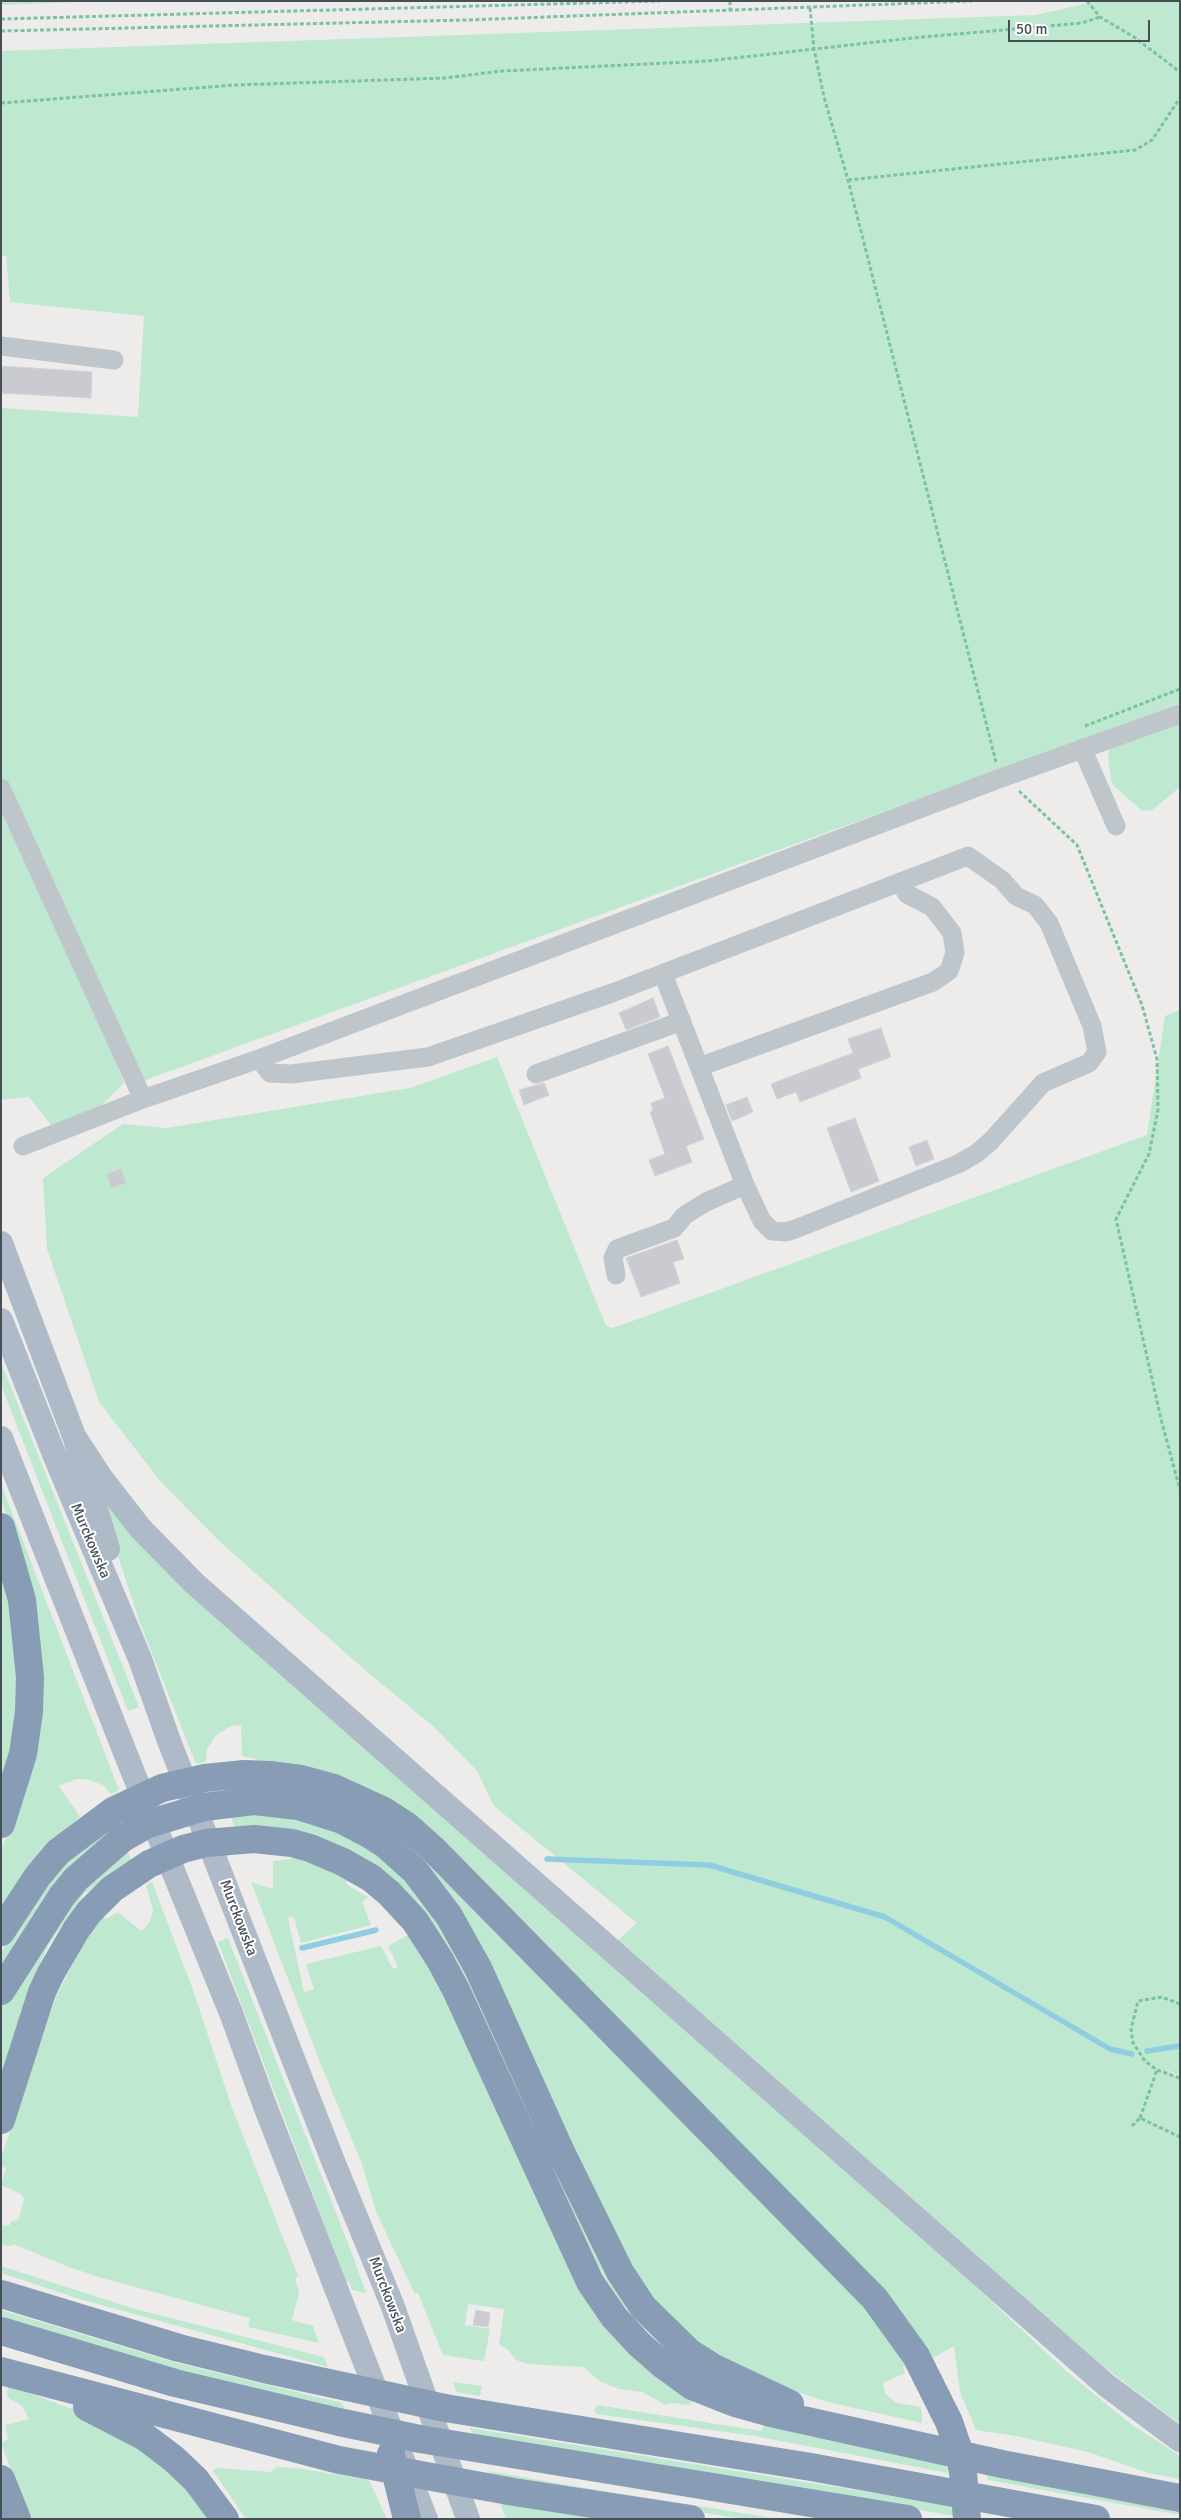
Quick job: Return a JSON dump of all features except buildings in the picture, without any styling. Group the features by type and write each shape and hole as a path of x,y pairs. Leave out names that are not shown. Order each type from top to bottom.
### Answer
{"highway":[{"path":"1,1527 22,1600 30,1677 29,1712 23,1754 1,1824"},
{"path":"1,1932 38,1877 58,1852 113,1811 162,1788 214,1777 261,1775 301,1779 334,1788 358,1798 407,1826 434,1850 859,2280 903,2336 929,2380 957,2445 966,2496 967,2519"},
{"path":"1,1991 62,1896 94,1861 123,1838 161,1819 225,1803 254,1801 298,1806 342,1820 386,1845 415,1871 438,1899 478,1968 561,2152 620,2272 643,2307 664,2330 689,2352 714,2368 848,2431"},
{"path":"1,2120 42,1992 51,1973 71,1937 89,1912 112,1889 136,1871 183,1849 237,1839 292,1843 328,1854 370,1878 389,1893 415,1920 456,1990 590,2282 614,2318 639,2344 692,2386 744,2406 848,2431 1002,2464 1180,2498"},
{"path":"1,2294 179,2348 264,2369 445,2408 812,2467 1096,2519"},
{"path":"1,2331 175,2383 375,2429 908,2519"},
{"path":"1,2372 93,2409 145,2437 174,2459 196,2480 225,2519"},
{"path":"1,2372 339,2460 514,2492 691,2519"},
{"path":"374,2387 407,2519"},
{"path":"1,2479 17,2519"}],"main road":[{"path":"1,1243 74,1436 140,1659"},
{"name":"Murckowska","path":"1,1320 56,1459 140,1659 184,1778 392,2304 468,2519"},
{"path":"74,1436 102,1479 140,1528 194,1583 1086,2368 1132,2406 1180,2440"},
{"path":"1,1438 132,1770 231,2013 265,2106 426,2519"}],"lane":[{"path":"1,346 114,360"},
{"path":"23,1146 143,1099 259,1059 1001,778 1180,714"},
{"path":"1082,748 1116,826"},
{"path":"1,788 143,1099"},
{"path":"259,1059 270,1073 291,1074 428,1057 663,974 968,856 1002,880 1016,896 1035,905 1052,931 1092,1026 1097,1052 1089,1063 1043,1083 977,1154 935,1174 798,1228 786,1232 772,1231 762,1221 745,1185 663,974"},
{"path":"699,1067 933,982 949,971 955,953 952,933 932,907 906,894 900,882"},
{"path":"536,1074 682,1021"},
{"path":"616,1275 612,1258 617,1249 674,1228 685,1215 706,1202 745,1185"}],"path":[{"path":"1,19 660,1"},
{"path":"730,1 730,10"},
{"path":"1,31 466,20 972,1"},
{"path":"1087,1 1100,17 1134,37 1180,72"},
{"path":"810,8 814,49 827,107 848,180 1001,778 1015,788 1077,845 1142,1005 1158,1059 1158,1110 1149,1154 1116,1219 1161,1419 1180,1490"},
{"path":"1,103 235,85 445,78 502,71 708,60 1082,23 1100,17"},
{"path":"848,180 1135,150 1152,140 1180,98"},
{"path":"1180,2004 1162,1998 1138,2002 1131,2029 1133,2043 1145,2061 1157,2070 1180,2078"},
{"path":"1132,2126 1140,2118 1157,2070"},
{"path":"1140,2118 1180,2137"}],"green space":[{"path":"1,1 105,1 1,5"},
{"path":"1098,1 1180,1 1180,704 143,1081 107,1039 124,1083 99,1108 51,1125 29,1097 1,1100 1,408 138,417 144,316 10,302 6,256 1,256 1,51 1035,15"},
{"path":"1180,717 1180,787 1152,810 1142,811 1112,784 1108,759 1110,742"},
{"path":"1180,1010 1180,2076 1165,2069 1180,2079 1180,2424 1104,2367 618,1940 637,1923 494,1806 477,1771 434,1727 366,1671 220,1542 161,1482 99,1402 47,1249 43,1178 123,1124 166,1128 410,1088 497,1057 606,1326 613,1328 1147,1135 1165,1016"},
{"path":"1,1362 139,1707 128,1711 1,1385"},
{"path":"1,1484 119,1790 111,1794 103,1785 86,1779 76,1779 59,1786 80,1817 68,1828 68,1831 1,1916 1,1849 15,1820 22,1563 1,1499"},
{"path":"96,1489 179,1585 974,2285 1066,2371 1131,2424 1180,2456 1180,2479 1148,2473 1088,2452 1016,2436 976,2430 960,2392 954,2346 929,2360 461,1864 256,1763 256,1759 242,1756 241,1725 231,1726 216,1735 207,1749 206,1762 196,1764 140,1623"},
{"path":"1,1562 11,1602 21,1688 1,1800"},
{"path":"219,1785 300,1789 373,1817 415,1847 869,2308 905,2366 903,2367 905,2373 883,2383 885,2393 896,2403 921,2407 922,2423 832,2403 771,2384 715,2357 648,2297 413,1856 222,1795"},
{"path":"258,1813 308,1821 359,1842 395,1867 446,1930 638,2321 621,2303 592,2257 377,1867 351,1850 299,1831 272,1827 234,1826 230,1814"},
{"path":"116,1820 120,1831 1,1973 1,1952 34,1900 74,1853"},
{"path":"127,1850 131,1860 84,1894 49,1944 36,1972 1,2076 1,2007 67,1906"},
{"path":"291,1857 321,1866 348,1880 346,1884 368,1897 362,1902 371,1925 301,1943 294,1917 288,1918 304,1992 314,1989 306,1964 381,1946 393,1969 398,1967 388,1946 408,1935 432,1973 451,2009 564,2256 695,2399 689,2405 673,2403 666,2405 642,2392 619,2389 601,2382 583,2367 528,2364 516,2360 508,2350 499,2344 504,2309 468,2304 465,2325 490,2329 484,2361 443,2355 418,2293 415,2294 376,2212 362,2164 319,2060 251,1882 273,1889 273,1861 291,1859"},
{"path":"152,1882 192,1987 231,2105 298,2276 295,2278 299,2293 292,2320 313,2326 319,2343 248,2327 250,2318 102,2278 69,2267 13,2244 12,2246 1,2245 1,2226 10,2225 10,2222 19,2219 24,2199 21,2194 1,2185 6,2168 1,2166 1,2158 56,1997 85,1940 103,1917 106,1919 118,1912 141,1931 143,1930 150,1921 153,1910 146,1885"},
{"path":"228,1938 366,2293 352,2290 349,2282 346,2282 218,1942"},
{"path":"1,2266 135,2309 324,2357 328,2367 83,2300 1,2273"},
{"path":"1,2310 177,2363 342,2403 346,2412 207,2379 1,2318"},
{"path":"453,2382 482,2386 480,2396 456,2392"},
{"path":"8,2385 80,2412 167,2465 213,2519 30,2519 1,2443 8,2439 5,2425 29,2419 22,2406 7,2397"},
{"path":"597,2405 761,2431 764,2425 945,2463 948,2473 755,2436 596,2414 594,2410"},
{"path":"470,2428 954,2506 955,2516 474,2436"},
{"path":"276,2467 297,2468 369,2480 387,2519 246,2519 213,2471 216,2468 271,2472"},
{"path":"488,2471 780,2519 743,2519 491,2479"},
{"path":"987,2473 1180,2510 1180,2515 988,2480"},
{"path":"500,2503 602,2519 506,2519"}],"waterway":[{"path":"547,1859 709,1865 885,1917 1110,2049 1132,2054"},
{"path":"302,1948 376,1930"},
{"path":"1147,2051 1179,2046"}]}
